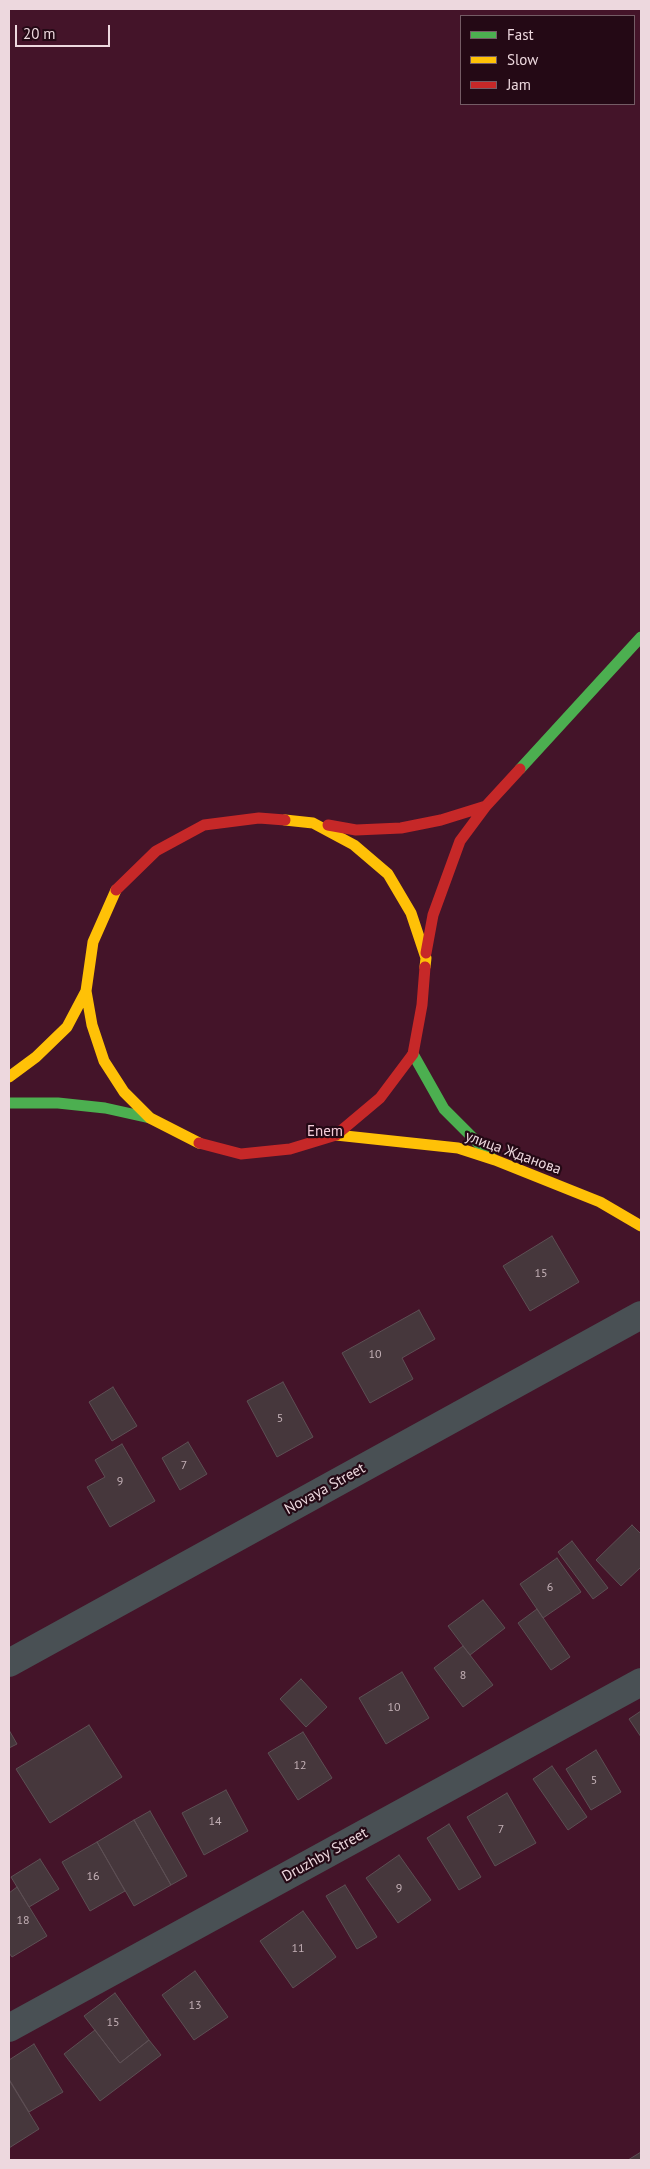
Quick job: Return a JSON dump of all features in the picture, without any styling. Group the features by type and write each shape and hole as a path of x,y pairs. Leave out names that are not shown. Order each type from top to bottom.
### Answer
{"street":[{"path":"426,958 433,914 460,841 486,806 641,637"},
{"path":"312,823 356,830 401,828 441,820 486,806"},
{"name":"улица Жданова","path":"336,1135 380,1098 413,1054 422,1005 426,958 411,913 388,874 354,845 312,823 259,818 204,825 156,851 117,887 93,942 86,991 92,1025 104,1061 124,1092 150,1118 192,1141 241,1154 290,1149 336,1135 458,1148 495,1160 600,1202 641,1226"},
{"path":"9,1077 36,1057 67,1026 86,991"},
{"path":"413,1054 444,1109 495,1160"},
{"name":"улица Жданова","path":"9,1103 58,1103 104,1108 150,1118"},
{"name":"Novaya Street","path":"9,1663 641,1315"},
{"name":"Druzhby Street","path":"9,2028 641,1682"}],"green space":[{"name":"Enem","path":"9,9 641,9 641,2160 9,2160"}],"building":[{"path":"552,1236 579,1282 530,1311 503,1266"},
{"path":"419,1310 435,1339 402,1358 413,1379 370,1403 342,1353"},
{"path":"283,1382 313,1437 277,1457 247,1401"},
{"path":"113,1387 137,1426 112,1441 89,1402"},
{"path":"188,1442 207,1474 180,1490 162,1458"},
{"path":"122,1444 155,1501 110,1527 87,1487 105,1477 95,1460"},
{"path":"632,1525 641,1534 641,1567 621,1586 596,1560"},
{"path":"572,1541 608,1588 593,1599 558,1552"},
{"path":"557,1558 581,1592 543,1618 520,1584"},
{"path":"483,1600 505,1628 470,1655 448,1626"},
{"path":"537,1609 570,1657 551,1670 518,1623"},
{"path":"463,1646 493,1685 463,1707 434,1668"},
{"path":"402,1672 429,1718 386,1744 359,1698"},
{"path":"301,1679 327,1707 306,1727 280,1699"},
{"path":"641,1711 641,1737 629,1719"},
{"path":"89,1725 122,1777 50,1823 16,1769"},
{"path":"9,1730 17,1744 9,1748"},
{"path":"303,1732 332,1778 298,1800 268,1753"},
{"path":"596,1750 621,1792 591,1810 566,1769"},
{"path":"552,1766 587,1817 568,1830 533,1779"},
{"path":"226,1790 248,1831 204,1855 182,1813"},
{"path":"507,1793 536,1843 495,1866 467,1817"},
{"path":"150,1811 187,1876 171,1885 134,1820"},
{"path":"134,1820 171,1885 134,1906 97,1842"},
{"path":"449,1824 481,1877 459,1890 427,1838"},
{"path":"97,1842 125,1891 90,1911 62,1862"},
{"path":"399,1855 431,1900 398,1923 366,1878"},
{"path":"40,1859 59,1889 29,1907 11,1877"},
{"path":"345,1885 377,1937 357,1949 326,1896"},
{"path":"17,1887 47,1936 12,1957 9,1953 9,1893"},
{"path":"303,1911 336,1957 293,1988 260,1941"},
{"path":"195,1971 228,2017 194,2040 162,1995"},
{"path":"115,1993 149,2040 120,2063 84,2016"},
{"path":"95,2030 120,2063 149,2040 161,2055 100,2101 64,2054"},
{"path":"34,2044 63,2092 29,2112 9,2079 9,2060"},
{"path":"9,2080 39,2129 9,2148"},
{"path":"641,2152 641,2160 628,2160"}],"traffic: fast":[{"path":"520,769 641,637"},
{"path":"413,1054 444,1109 490,1155"},
{"path":"9,1103 58,1103 105,1108 150,1118"}],"traffic: slow":[{"path":"285,820 313,823 354,845 388,874 411,913 426,958 425,967"},
{"path":"9,1077 36,1057 67,1027 86,991 93,942 116,890"},
{"path":"86,991 92,1025 104,1061 124,1092 150,1118 199,1143"},
{"path":"336,1135 458,1148 495,1160 600,1202 641,1226"}],"traffic: jam":[{"path":"426,953 433,915 460,841 486,806 520,769"},
{"path":"328,825 356,830 401,828 441,820 486,806"},
{"path":"116,890 156,851 204,825 259,818 285,820"},
{"path":"199,1143 241,1154 290,1149 336,1135 380,1098 413,1054 422,1005 425,967"}]}
